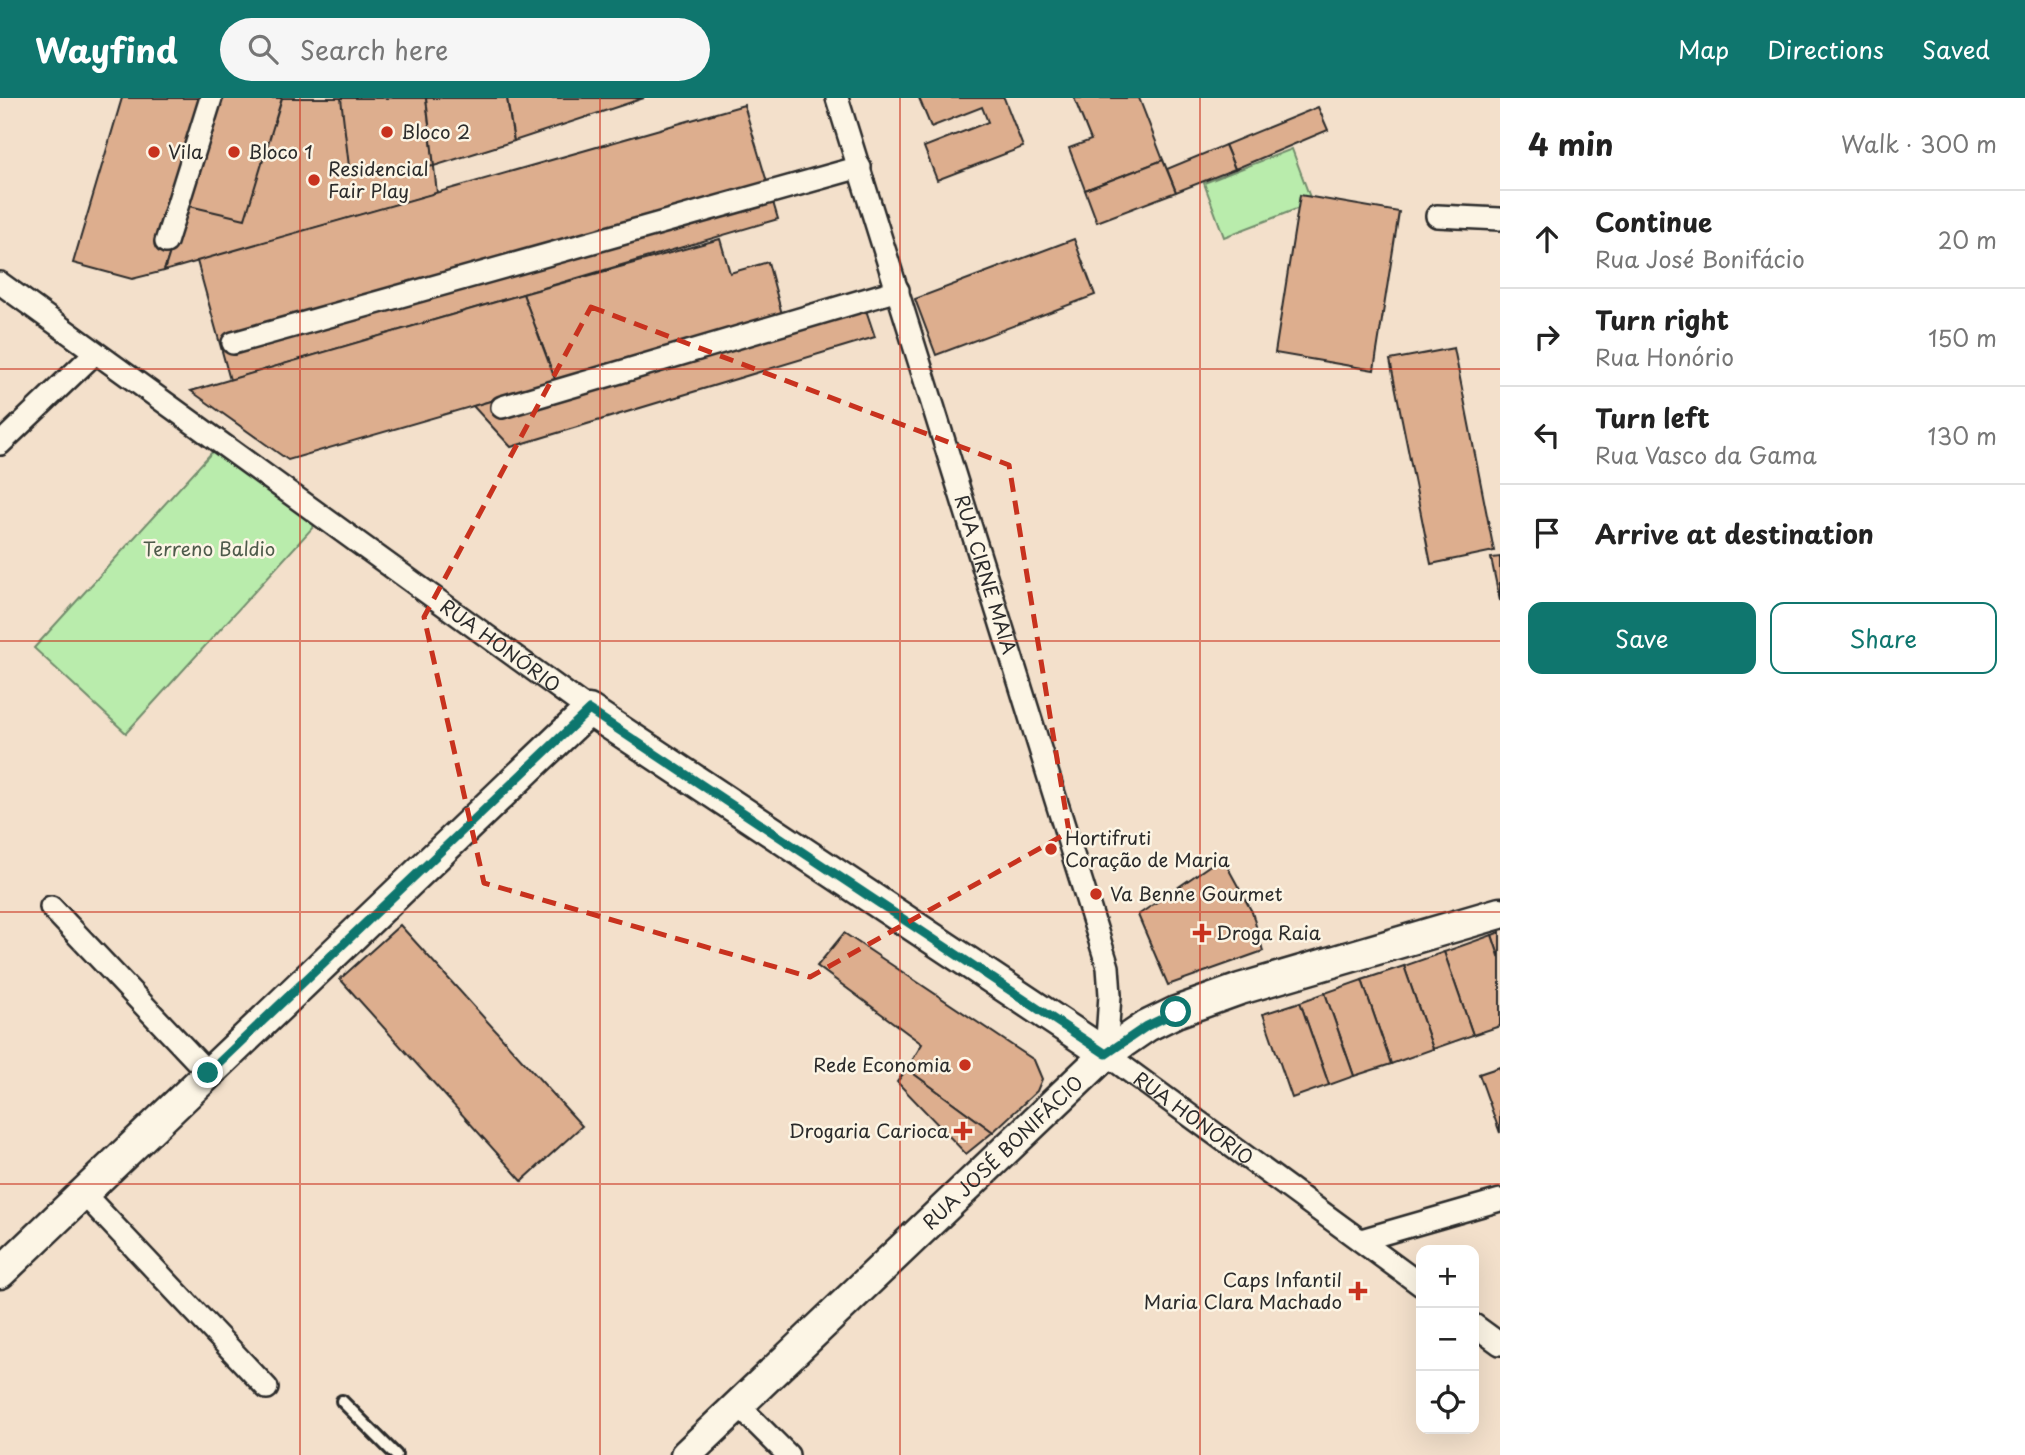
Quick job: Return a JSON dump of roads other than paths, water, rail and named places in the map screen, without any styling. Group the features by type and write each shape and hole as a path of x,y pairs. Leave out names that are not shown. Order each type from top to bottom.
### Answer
{"street":[{"path":"166,242 211,98"},
{"name":"RUA CIRNE MAIA","path":"837,98 1108,967 1110,995 1106,1054"},
{"path":"233,343 860,167"},
{"path":"1437,216 1500,219"},
{"name":"RUA HONÓRIO","path":"0,283 589,710 1106,1054 1416,1281"},
{"path":"502,407 898,290"},
{"path":"0,444 95,353"},
{"path":"0,1273 589,710"},
{"path":"51,907 208,1073"},
{"name":"RUA JOSÉ BONIFÁCIO","path":"686,1455 1106,1054 1147,1026 1176,1012 1240,989 1500,912"},
{"path":"83,1193 267,1388"},
{"path":"1360,1240 1500,1200"},
{"path":"1479,1329 1500,1344"},
{"path":"738,1405 788,1455"}],"lane":[{"path":"342,1401 396,1455"}],"place":[{"name":"Bloco 2","path":"387,132"},
{"name":"Vila","path":"154,152"},
{"name":"Bloco 1","path":"234,152"},
{"name":"Residencial Fair Play","path":"314,180"},
{"name":"Hortifruti Coração de Maria","path":"1051,849"},
{"name":"Va Benne Gourmet","path":"1096,894"},
{"name":"Droga Raia","path":"1202,933"},
{"name":"Rede Economia","path":"965,1065"},
{"name":"Drogaria Carioca","path":"963,1131"},
{"name":"Caps Infantil Maria Clara Machado","path":"1358,1291"}],"park label":[{"name":"Terreno Baldio","path":"209,549"}]}
